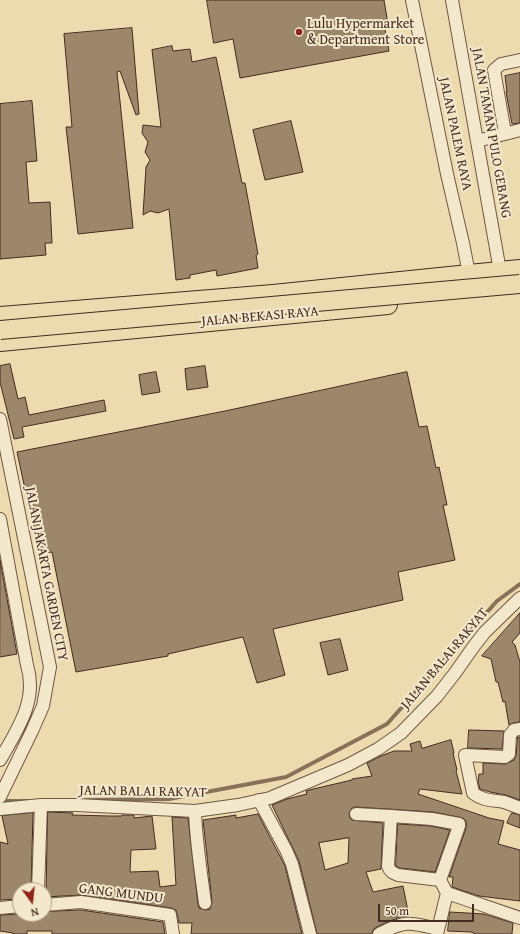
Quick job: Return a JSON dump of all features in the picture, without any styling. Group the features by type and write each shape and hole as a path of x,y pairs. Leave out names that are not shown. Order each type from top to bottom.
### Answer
{"highway":[{"name":"JALAN BEKASI RAYA","path":"0,316 265,294 520,270"},
{"path":"449,276 451,299"},
{"path":"0,330 520,284"},
{"path":"321,288 322,311"},
{"name":"JALAN BEKASI RAYA","path":"0,342 520,292"},
{"path":"74,334 76,310"}],"street":[{"name":"JALAN PALEM RAYA","path":"412,0 469,274"},
{"name":"JALAN TAMAN PULO GEBANG","path":"452,0 500,271"},
{"path":"505,133 494,70 501,64 520,60"},
{"path":"477,141 520,130"},
{"name":"JALAN JAKARTA GARDEN CITY","path":"0,419 5,469 38,604 50,668 43,706 0,797"},
{"path":"0,519 30,677 30,690 21,725 0,760"},
{"name":"JALAN BALAI RAKYAT","path":"0,809 41,805 77,805 195,810 238,805 270,798 348,765 378,749 402,733 437,696 485,632 520,598"},
{"path":"17,608 38,604"},
{"path":"520,729 514,730 510,735 509,754 505,757 465,755 473,793 478,797 504,802 520,808"},
{"path":"0,765 12,774"},
{"path":"259,800 292,864 310,934"},
{"path":"38,882 41,805"},
{"path":"195,810 196,839 205,903"},
{"path":"356,814 432,819 459,824 447,864 440,880"},
{"path":"391,816 389,870 398,875 440,880"},
{"path":"379,934 396,925 406,923 416,924 438,931 447,893 440,880"},
{"path":"447,893 520,918"},
{"name":"GANG MUNDU","path":"52,904 81,902 170,915 173,934"},
{"path":"0,908 12,907"}],"building":[{"name":"Lulu Hypermarket & Department Store","path":"207,0 384,0 388,24 384,24 389,51 240,78 233,39 214,43"},
{"path":"132,28 139,114 136,115 120,71 117,72 133,228 78,234 66,127 72,127 64,34"},
{"path":"172,46 173,51 190,49 192,62 216,57 242,183 245,183 258,254 256,255 258,268 217,276 216,270 190,275 190,278 176,280 169,209 158,213 150,211 143,215 146,167 150,160 145,152 148,142 142,133 143,125 161,127 152,50"},
{"path":"520,73 520,123 512,124 506,92 505,76"},
{"path":"32,101 37,161 26,162 29,203 50,202 52,243 45,243 46,255 0,259 0,104"},
{"path":"291,121 303,172 265,180 253,130"},
{"path":"10,364 18,399 25,397 29,415 104,400 106,411 22,427 24,437 14,439 0,382 0,366"},
{"path":"205,366 208,387 187,390 185,369"},
{"path":"156,372 160,392 142,395 139,375"},
{"path":"407,372 419,427 427,426 436,468 439,467 447,505 443,505 455,560 398,572 403,600 273,629 285,675 257,683 243,637 168,654 168,656 76,672 52,552 39,554 17,452 225,411"},
{"path":"0,560 17,654 0,657"},
{"path":"520,613 520,633 512,642 515,645 520,662 520,722 509,725 505,701 503,702 498,682 496,682 491,659 482,656"},
{"path":"340,639 348,670 328,675 320,643"},
{"path":"469,730 504,731 502,749 468,748"},
{"path":"518,737 520,737 520,800 480,789 478,782 479,774 483,774 483,763 505,764 514,760"},
{"path":"451,740 456,771 462,794 420,789 418,794 489,818 504,821 498,844 520,850 520,901 479,896 452,887 453,877 449,877 466,828 466,821 463,818 433,812 356,807 352,808 349,813 352,820 383,823 381,869 366,872 373,892 403,886 409,916 400,917 385,923 375,928 372,934 317,934 299,861 272,805 287,799 307,794 306,791 309,790 352,779 372,776 367,763 394,751 412,751 410,744 420,741 422,748","holes":["349,838 348,863 325,870 319,843"]},
{"path":"48,812 73,813 72,815 134,815 134,818 152,816 156,849 131,850 130,872 158,871 160,887 176,885 172,817 188,818 198,904 199,908 206,910 210,909 212,902 203,820 236,815 236,818 258,814 285,866 302,934 191,934 192,923 179,923 176,910 171,908 82,895 52,897 52,882 46,882"},
{"path":"33,813 31,882 12,882 12,899 0,900 0,842 8,844 2,816"},
{"path":"512,813 520,815 520,828 507,823"},
{"path":"398,824 431,826 450,830 435,872 400,868 396,866"},
{"path":"81,910 163,922 165,934 52,934 52,931 27,931 27,934 13,934 0,931 0,915 12,914 12,922 52,922 52,912"},
{"path":"450,912 484,914 513,923 512,934 476,934 471,932 448,931"}],"waterway":[{"path":"86,800 169,799 286,777 387,724 497,601 520,584"},
{"path":"0,801 30,801"}],"place":[{"name":"Lulu Hypermarket & Department Store","path":"299,32"}]}
